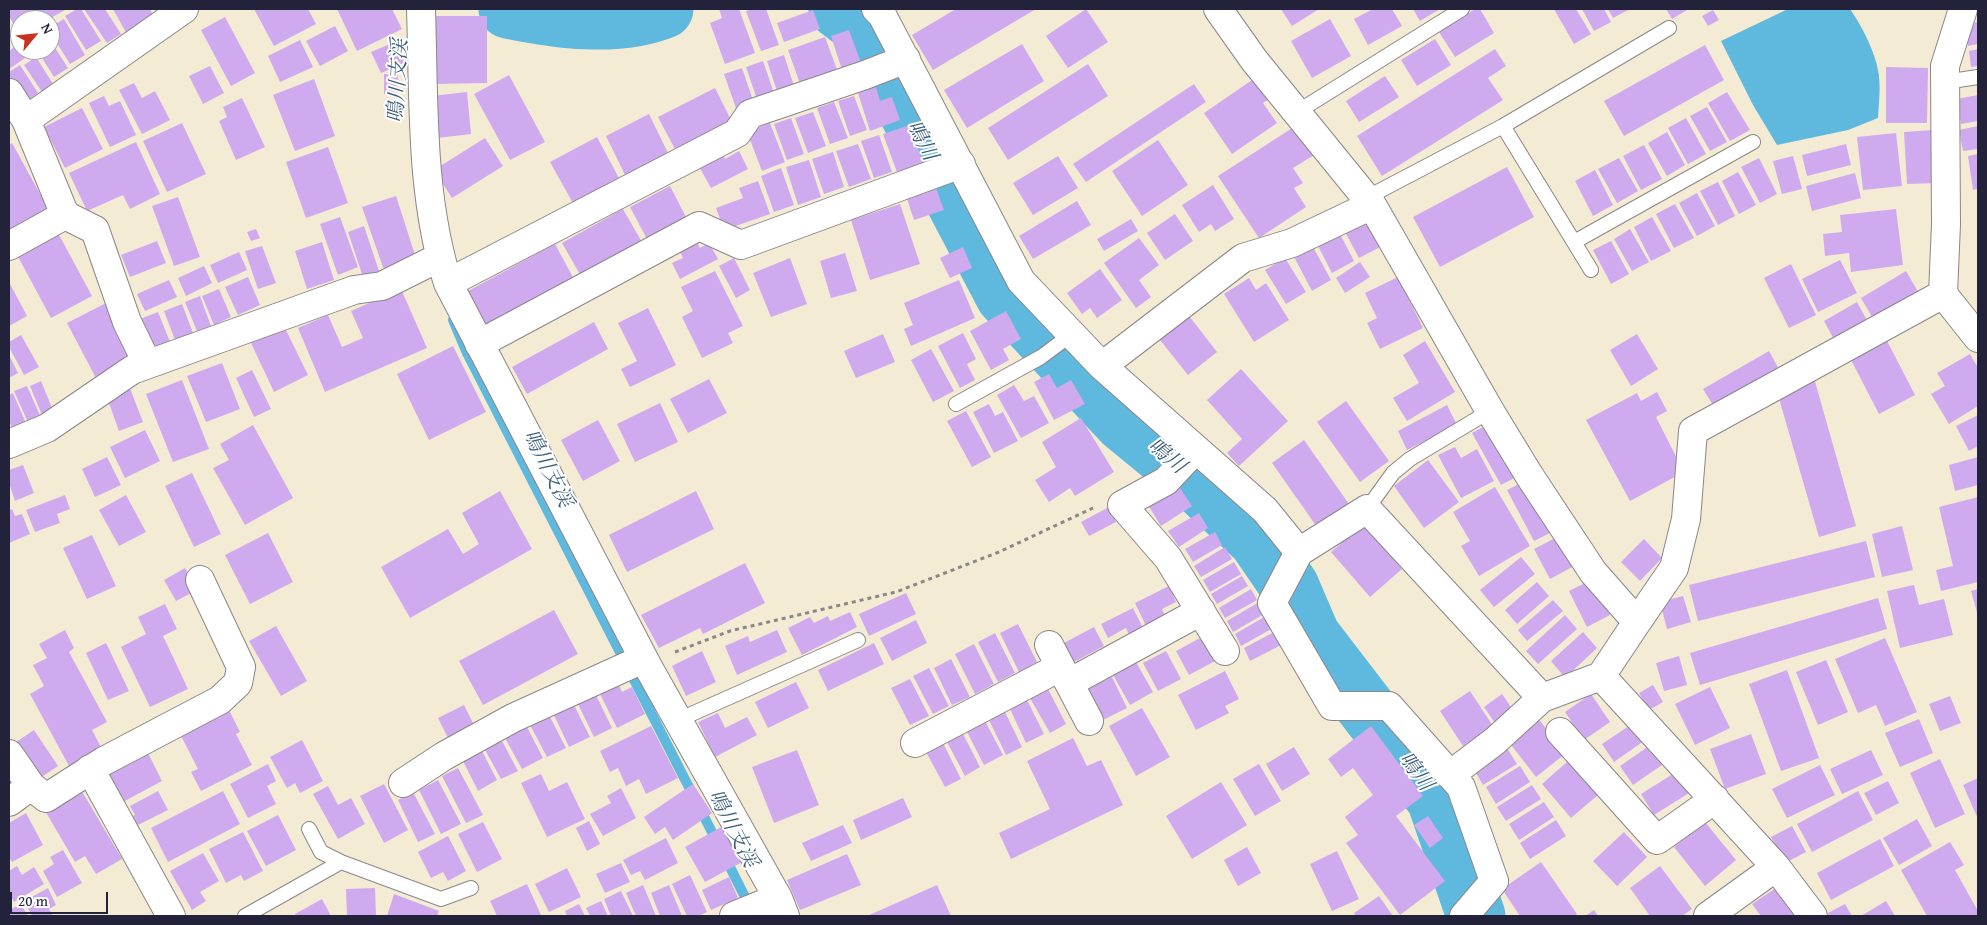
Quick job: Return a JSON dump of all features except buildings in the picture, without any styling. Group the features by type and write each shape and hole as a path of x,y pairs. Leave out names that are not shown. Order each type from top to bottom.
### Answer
{"street":[{"path":"26,120 184,9"},
{"path":"421,9 428,191 439,258 448,284 644,661 778,905 734,916"},
{"path":"876,9 882,14 1021,281 1065,338 1102,366 1265,510 1298,554"},
{"path":"1218,9 1254,60 1369,202 1529,475 1593,572 1637,622"},
{"path":"1963,9 1945,66 1946,224 1942,294 1978,338"},
{"path":"448,284 737,133 750,114 865,75 905,59"},
{"path":"9,93 26,120 65,215 95,230 127,322 147,363"},
{"path":"479,344 699,226 741,245 960,165"},
{"path":"1102,366 1243,258 1292,243 1369,202"},
{"path":"9,246 65,215"},
{"path":"9,444 47,428 132,370 147,363 354,290 382,286 439,258"},
{"path":"1450,775 1495,741 1542,698 1601,676 1674,568 1686,519 1693,431 1942,294"},
{"path":"1195,450 1166,481 1122,505 1168,558 1225,651"},
{"path":"1464,916 1494,882 1461,787 1389,706 1332,706 1272,603 1298,554 1368,509 1542,698"},
{"path":"9,754 31,786 46,798 90,769 220,700 238,683 241,667 200,580"},
{"path":"915,743 1059,665 1201,611"},
{"path":"404,783 444,756 512,718 607,675 644,661"},
{"path":"1059,665 1089,721"},
{"path":"1601,676 1776,867 1813,916"},
{"path":"1560,732 1657,840 1715,799"},
{"path":"90,769 167,915"},
{"path":"9,802 31,786"},
{"path":"1708,916 1776,867"}],"lane":[{"path":"1297,112 1462,9"},
{"path":"1369,202 1504,126 1669,28"},
{"path":"1945,82 1978,76"},
{"path":"1504,126 1591,270"},
{"path":"1574,242 1754,142"},
{"path":"956,404 1041,357 1065,338"},
{"path":"1368,509 1393,473 1410,458 1490,411"},
{"path":"678,720 858,640"},
{"path":"309,829 321,852 341,862 441,899 471,888"},
{"path":"245,916 341,862"}],"path":[{"path":"644,661 730,631 896,592 999,552 1105,502 1122,505"}],"water":[{"path":"1788,9 1850,9 1874,54 1878,70 1880,94 1878,118 1848,130 1777,145 1753,105 1721,41"}],"waterway":[{"name":"鳴川","path":"508,9 546,16 587,20 627,18 646,15 664,9"},
{"name":"鳴川","path":"838,9 858,24 895,87 1005,296 1124,423 1191,478 1257,539 1290,587 1311,636 1436,799 1476,916"},
{"name":"鳴川支渓","path":"453,320 467,353 718,844"},
{"name":"鳴川支渓","path":"725,857 751,909"}]}
